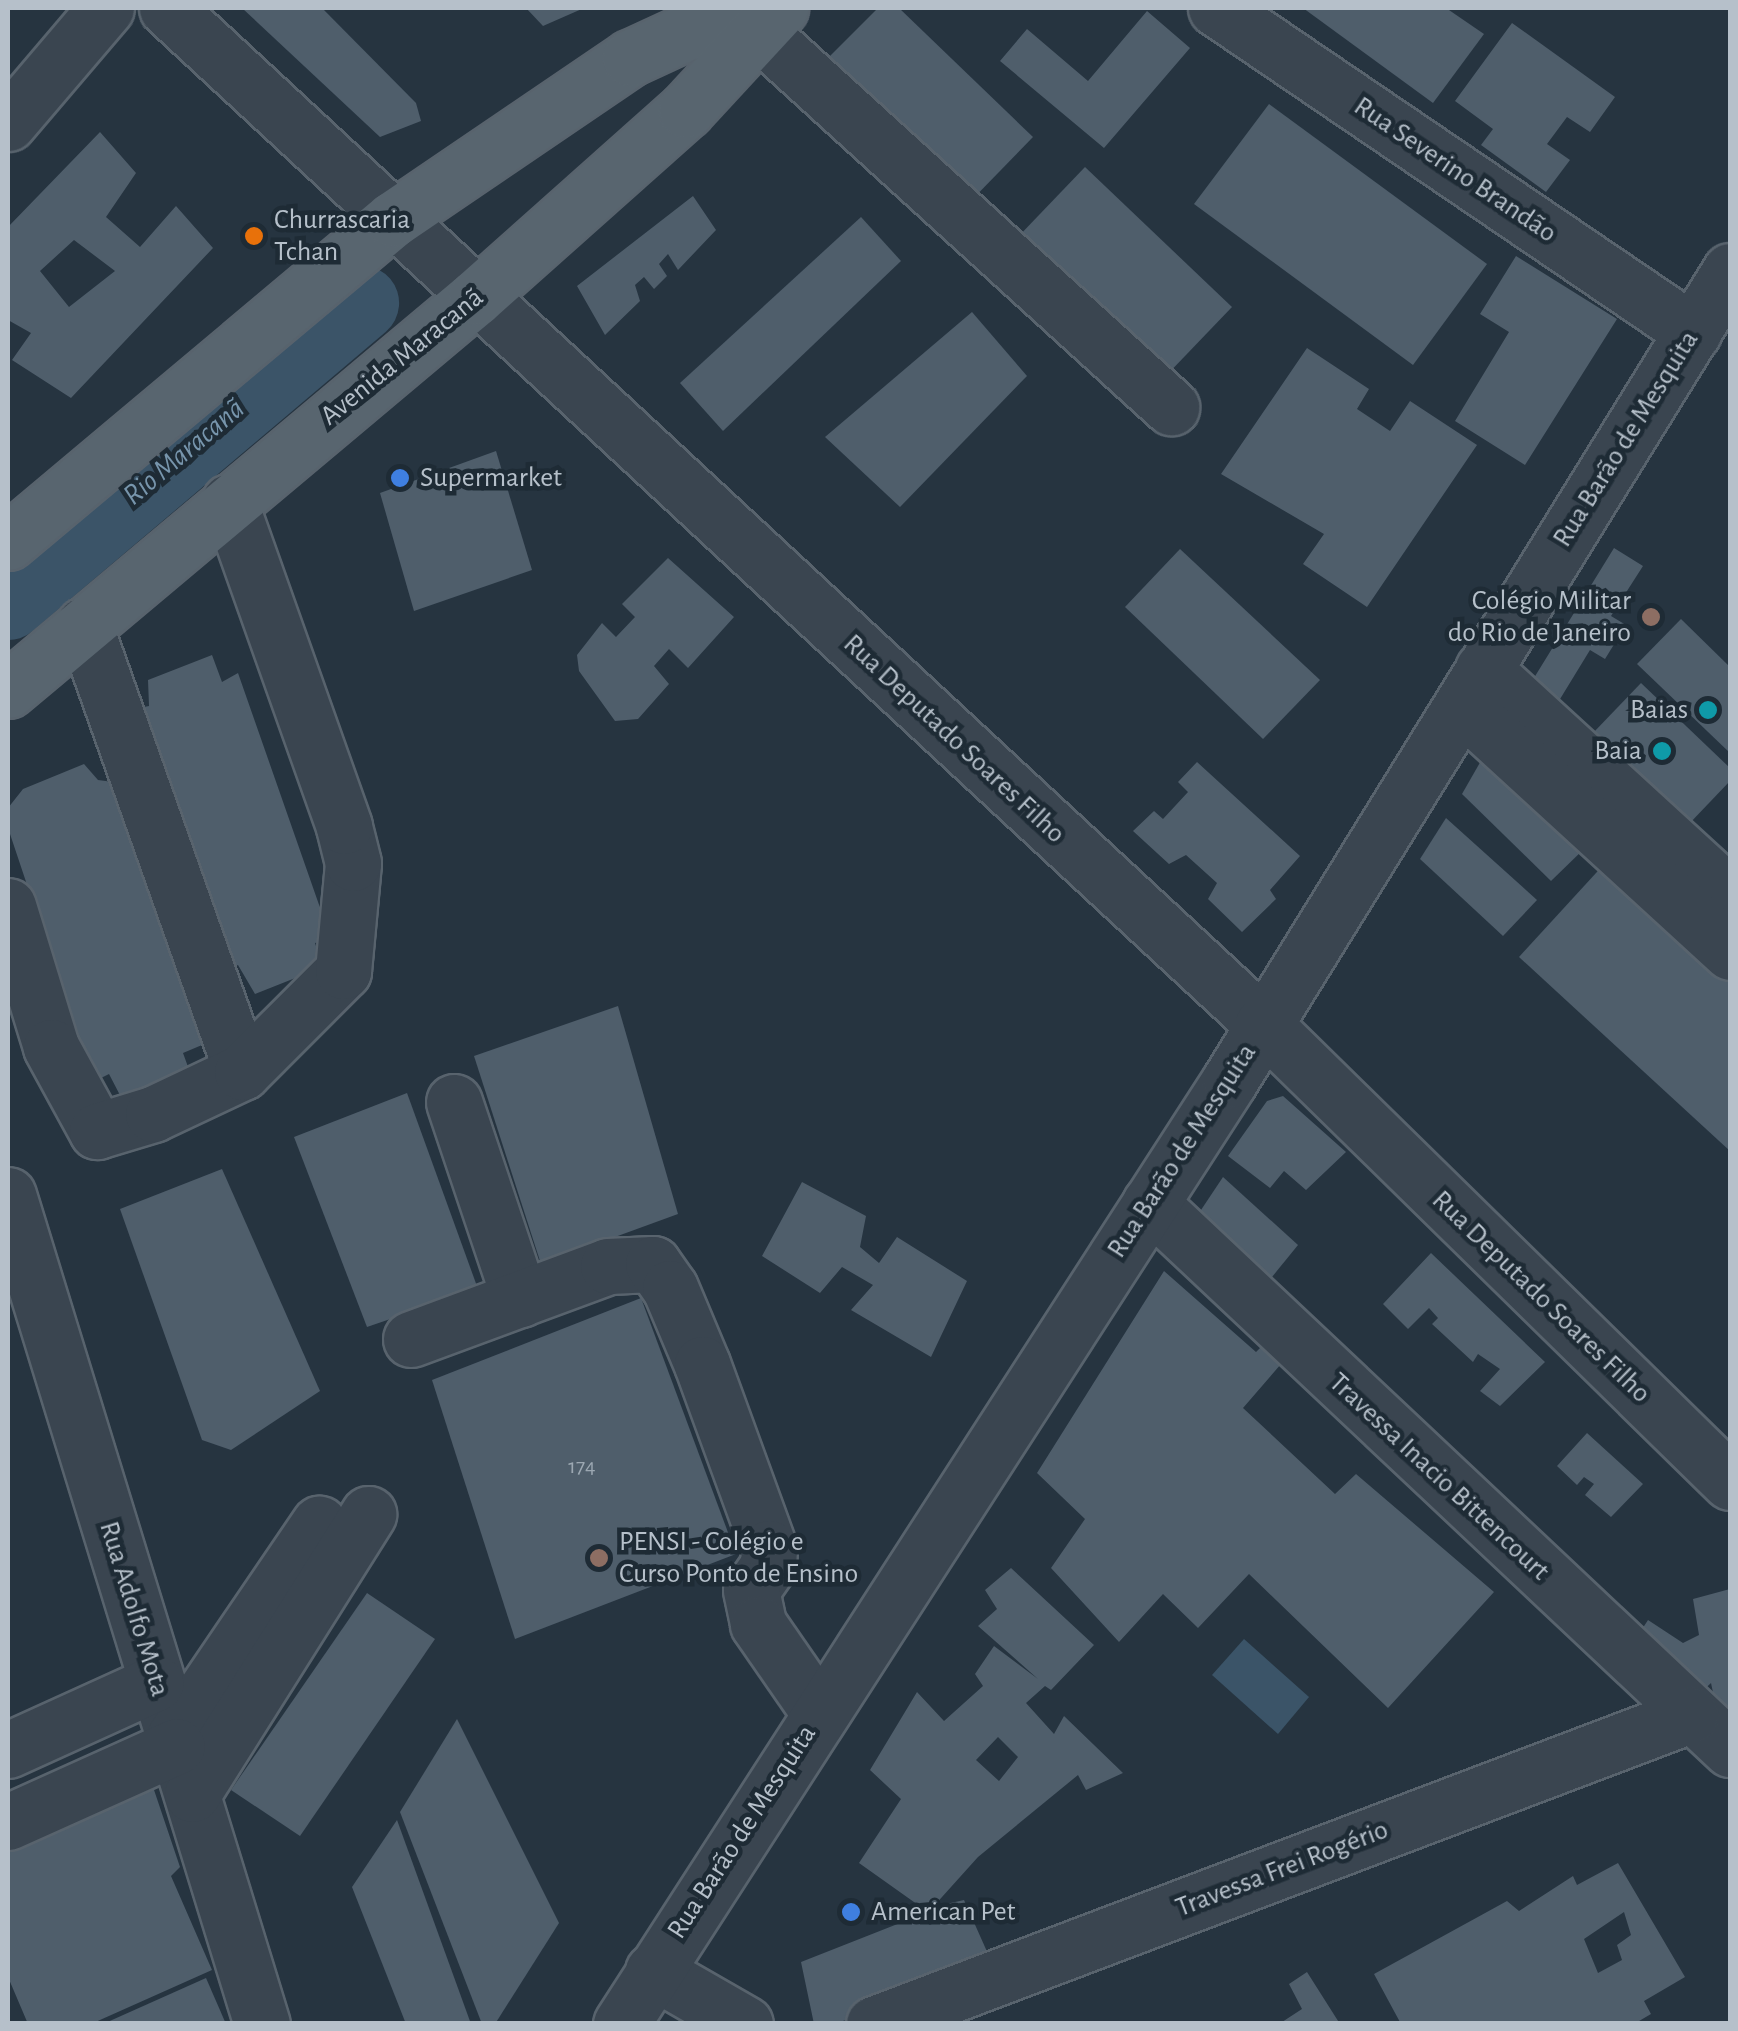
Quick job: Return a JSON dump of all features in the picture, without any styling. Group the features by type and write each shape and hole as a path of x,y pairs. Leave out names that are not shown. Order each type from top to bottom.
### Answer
{"main road":[{"path":"8,542 394,219 630,58 759,15"},
{"name":"Avenida Maracanã","path":"8,690 476,297 686,110 759,15"}],"street":[{"path":"8,123 106,8"},
{"name":"Rua Deputado Soares Filho","path":"167,8 1263,1024 1730,1482"},
{"name":"Rua Severino Brandão","path":"1216,8 1693,332"},
{"path":"759,15 1172,407"},
{"name":"Rua Barão de Mesquita","path":"621,2024 1150,1203 1730,271"},
{"path":"8,906 51,1047 97,1131 153,1114 242,1072 343,971 353,863 254,564 210,518"},
{"path":"84,625 242,1072"},
{"path":"1472,688 1730,895"},
{"path":"1472,688 1730,952"},
{"path":"454,1102 520,1299"},
{"name":"Rua Adolfo Mota","path":"8,1194 262,2024"},
{"name":"Travessa Inacio Bittencourt","path":"1150,1203 1710,1732"},
{"path":"411,1339 608,1266 653,1264 670,1288 702,1364 769,1548 768,1566 752,1590 758,1624 819,1712"},
{"path":"8,1822 181,1759 354,1503"},
{"path":"8,1750 156,1684"},
{"name":"Travessa Frei Rogério","path":"874,2024 1710,1732"},
{"path":"653,1971 745,2024"}],"water":[{"path":"1244,1639 1309,1697 1278,1734 1212,1675"}],"building":[{"path":"242,8 322,8 416,103 421,121 380,137"},
{"path":"526,8 584,8 543,26"},
{"path":"878,8 899,8 1033,137 961,211 816,70"},
{"path":"1303,8 1446,8 1484,34 1433,103"},
{"path":"1147,11 1190,48 1104,148 1000,61 1027,29 1088,81"},
{"path":"1512,23 1615,97 1590,132 1567,117 1547,144 1570,160 1546,192 1481,145 1493,129 1455,101"},
{"path":"1269,104 1487,264 1413,365 1194,204"},
{"path":"100,132 136,173 106,217 140,247 176,206 213,248 71,398 12,360 31,333 8,320 8,227","holes":["74,240 115,271 69,307 40,271"]},
{"path":"1085,167 1232,307 1162,380 1014,241"},
{"path":"693,196 716,230 678,270 668,254 659,264 667,276 654,289 644,277 635,285 640,301 605,335 577,286"},
{"path":"861,217 901,261 723,431 680,383"},
{"path":"1516,256 1617,319 1525,465 1455,421 1509,332 1480,314"},
{"path":"972,312 1027,376 900,507 825,437"},
{"path":"1307,348 1369,389 1357,409 1390,431 1410,401 1477,445 1367,607 1303,564 1324,534 1221,474"},
{"path":"496,451 532,570 414,611 380,493"},
{"name":"Baia","path":"1614,548 1643,566 1611,616 1626,625 1605,659 1590,650 1557,704 1529,686"},
{"path":"1180,549 1320,680 1263,739 1125,607"},
{"path":"668,558 734,617 688,668 669,649 654,666 669,684 638,719 615,721 579,671 577,655 602,623 616,637 635,617 622,604"},
{"name":"Baias","path":"1681,619 1730,667 1730,753 1637,664"},
{"path":"212,655 222,682 238,673 331,939 315,943 323,967 255,994 238,965 223,972 134,709 149,706 148,680"},
{"name":"Baia","path":"1641,683 1730,768 1730,781 1688,825 1593,733"},
{"path":"1486,752 1586,847 1551,881 1462,794"},
{"path":"1197,762 1300,856 1270,890 1276,899 1242,932 1208,899 1217,883 1186,855 1169,864 1133,831 1154,811 1163,819 1188,792 1178,782"},
{"path":"84,764 98,780 113,782 202,1045 183,1053 191,1075 123,1101 109,1074 93,1082 8,828 8,808 23,789"},
{"path":"1446,818 1537,900 1503,936 1420,859"},
{"path":"1607,861 1730,973 1730,1151 1519,957"},
{"path":"618,1006 678,1214 541,1264 474,1056"},
{"path":"407,1093 478,1289 367,1327 294,1137"},
{"path":"1283,1096 1346,1152 1306,1190 1284,1171 1270,1188 1228,1156 1267,1101"},
{"path":"222,1169 320,1391 231,1450 202,1440 120,1209"},
{"path":"1223,1177 1298,1245 1263,1288 1191,1225"},
{"path":"802,1182 866,1216 860,1247 879,1263 897,1237 967,1281 931,1357 851,1310 873,1285 842,1267 820,1293 762,1256"},
{"path":"1431,1253 1545,1362 1500,1406 1480,1391 1500,1369 1478,1354 1473,1362 1432,1324 1438,1318 1429,1308 1408,1329 1383,1304"},
{"path":"1164,1271 1256,1352 1263,1345 1281,1364 1243,1408 1335,1494 1356,1474 1494,1592 1388,1708 1249,1574 1198,1628 1163,1594 1119,1642 1051,1568 1085,1519 1037,1473"},
{"name":"PENSI - Colégio e Curso Ponto de Ensino","path":"641,1298 736,1554 515,1639 432,1380"},
{"path":"1587,1433 1643,1484 1611,1517 1585,1495 1594,1484 1584,1477 1577,1485 1557,1466"},
{"path":"1011,1568 1094,1645 1051,1690 1045,1686 1026,1703 1054,1734 1064,1716 1123,1773 1086,1790 1078,1775 978,1857 933,1907 964,1900 993,1965 835,2024 814,2024 801,1962 928,1912 859,1863 901,1799 870,1770 917,1692 944,1721 983,1686 975,1674 994,1646 1038,1679 978,1626 997,1609 985,1590","holes":["998,1737 1018,1757 999,1781 976,1760"]},
{"path":"1730,1589 1730,1715 1718,1716 1711,1683 1694,1699 1635,1640 1648,1620 1683,1643 1699,1635 1693,1599"},
{"path":"367,1593 435,1639 300,1836 231,1790"},
{"path":"457,1719 559,1923 495,2024 482,2024 400,1812"},
{"path":"151,1781 180,1867 171,1876 212,1970 91,2024 28,2024 8,1977 8,1844"},
{"path":"397,1820 471,2024 406,2024 352,1887"},
{"path":"1618,1863 1685,1977 1644,2001 1651,2014 1634,2024 1401,2024 1374,1974 1507,1901 1519,1911 1573,1876 1577,1885","holes":["1624,1912 1631,1935 1617,1945 1622,1960 1598,1973 1584,1939"]},
{"path":"1307,1972 1340,2024 1279,2024 1302,2009 1289,1984"},
{"path":"206,1978 226,2024 103,2024"}],"waterway":[{"name":"Rio Maracanã","path":"8,602 361,303"}],"place":[{"name":"Churrascaria Tchan","path":"254,236"},
{"name":"Supermarket","path":"400,478"},
{"name":"Colégio Militar do Rio de Janeiro","path":"1651,617"},
{"name":"Baias","path":"1708,710"},
{"name":"Baia","path":"1662,751"},
{"name":"PENSI - Colégio e Curso Ponto de Ensino","path":"599,1558"},
{"name":"American Pet","path":"851,1912"}]}
